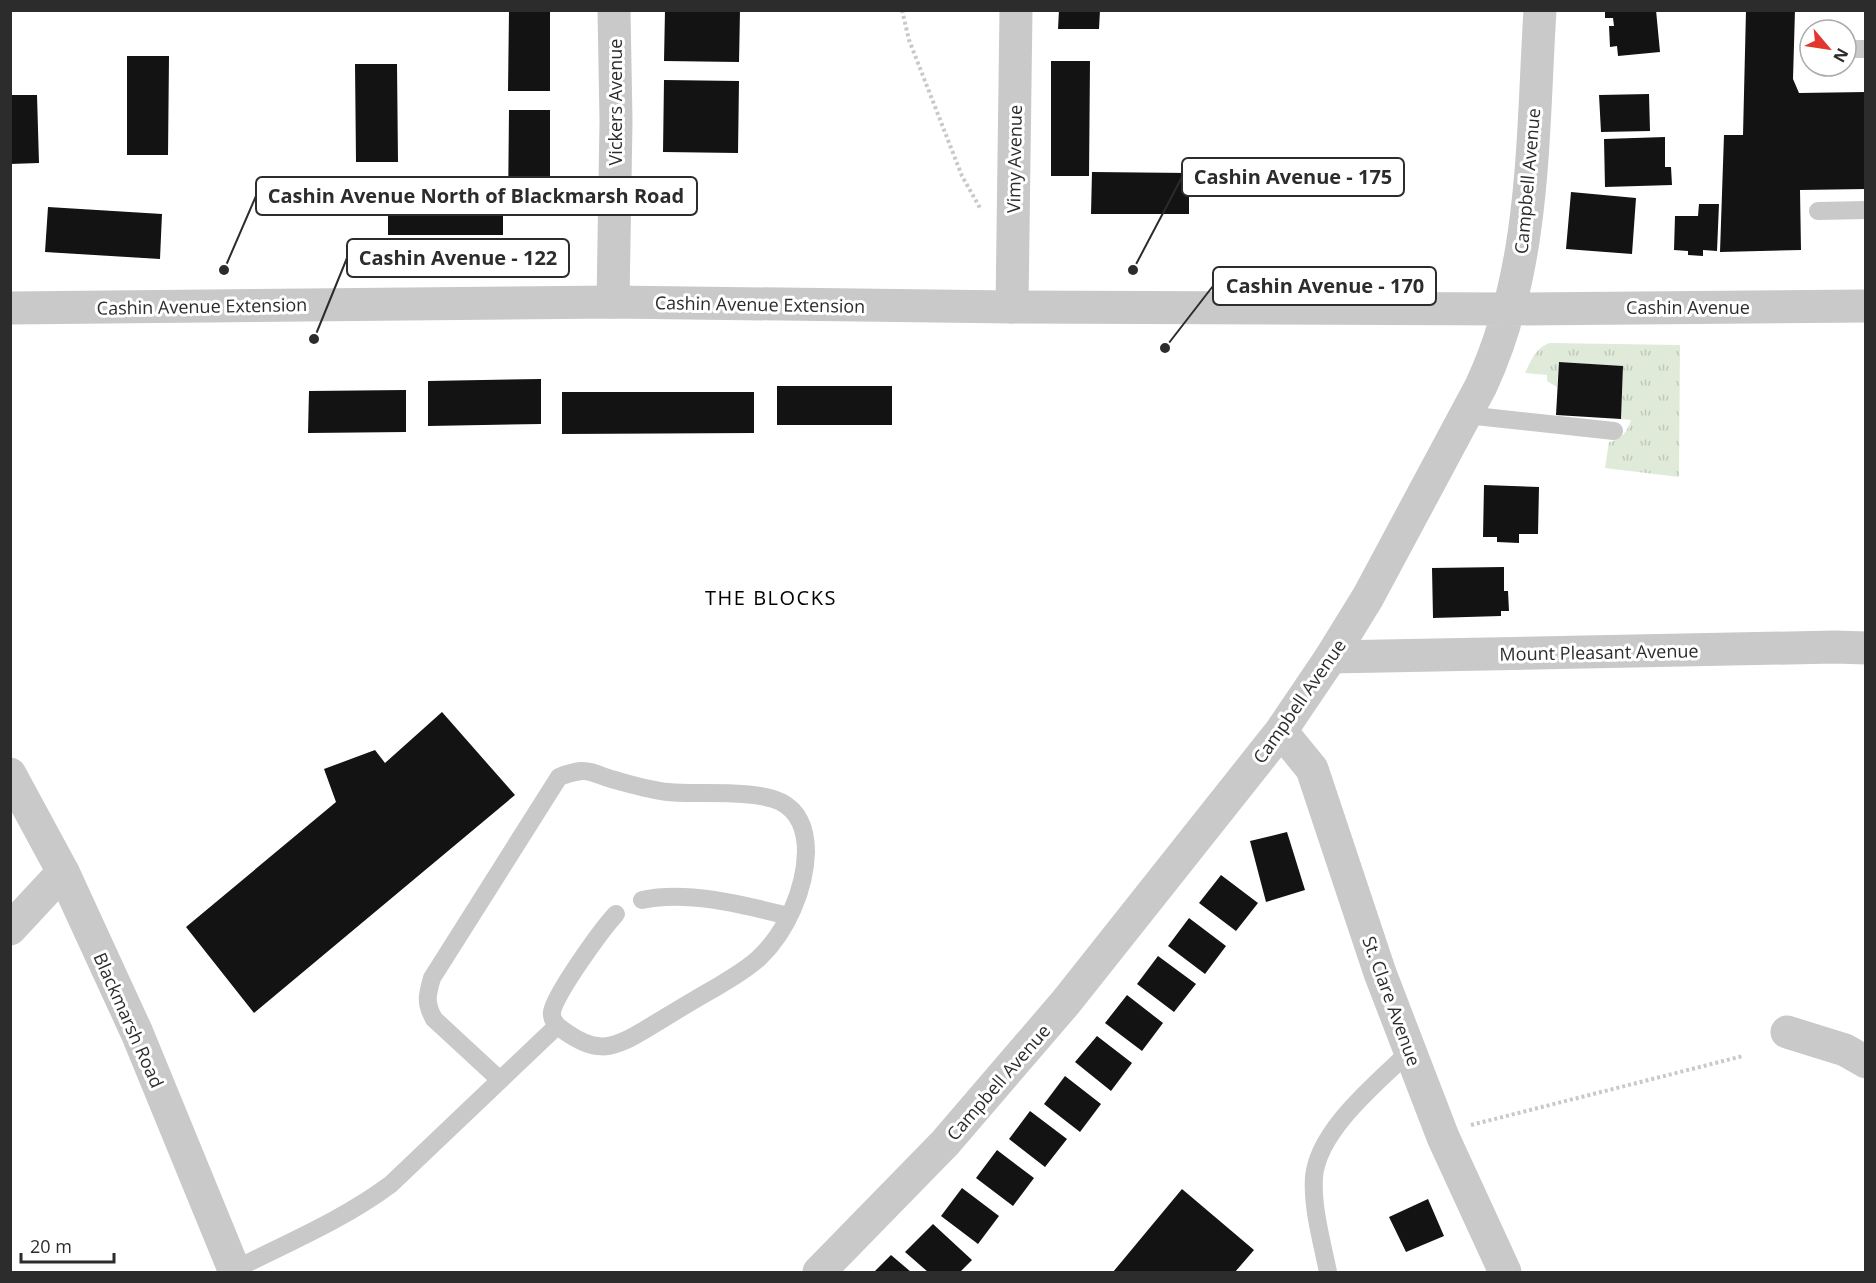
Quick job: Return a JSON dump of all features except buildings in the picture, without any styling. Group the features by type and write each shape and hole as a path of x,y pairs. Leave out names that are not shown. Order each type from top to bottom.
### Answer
{"street":[{"name":"Vickers Avenue","path":"613,302 615,10"},
{"name":"Vimy Avenue","path":"1012,307 1016,10"},
{"name":"Campbell Avenue","path":"819,1272 945,1143 1059,1011 1281,730 1332,657 1368,597 1467,415 1493,360 1510,309 1528,213 1540,10"},
{"name":"Cashin Avenue Extension","path":"10,308 613,302 1012,307 1510,309"},
{"name":"Cashin Avenue","path":"1510,309 1866,306"},
{"name":"Mount Pleasant Avenue","path":"1332,657 1866,648"},
{"name":"St. Clare Avenue","path":"1281,730 1312,769 1380,973 1443,1137 1506,1272"},
{"name":"Blackmarsh Road","path":"10,774 63,872 136,1034 234,1271"},
{"path":"10,929 63,872"},
{"path":"1787,1032 1845,1050 1866,1062"}],"lane":[{"path":"1818,211 1866,210"},
{"path":"1467,415 1614,431"},
{"path":"500,1080 434,1019 427,1006 429,989 432,978 559,777 583,771 668,792 758,796 779,801 792,810 801,822 806,838 806,862 802,882 774,942 759,959 623,1043 594,1047 583,1044 556,1026 552,1013 558,996 606,925 616,914"},
{"path":"642,900 657,897 686,898 740,904 788,916"},
{"path":"234,1271 370,1200 391,1184 556,1026"},
{"path":"1328,1272 1317,1212 1314,1176 1321,1148 1352,1107 1410,1051"}],"path":[{"path":"902,10 909,40 962,176 984,216"},
{"path":"1470,1125 1743,1056"}],"green space":[{"path":"1550,343 1680,345 1679,477 1605,468 1609,442 1623,435 1631,420 1621,419 1623,366 1559,362 1557,387 1547,381 1547,375 1525,373 1538,351"}],"place":[{"name":"Cashin Avenue North of Blackmarsh Road","path":"224,270"},
{"name":"Cashin Avenue - 175","path":"1133,270"},
{"name":"Cashin Avenue - 122","path":"314,339"},
{"name":"Cashin Avenue - 170","path":"1165,348"}],"district":[{"name":"THE BLOCKS","path":"771,597"}]}
